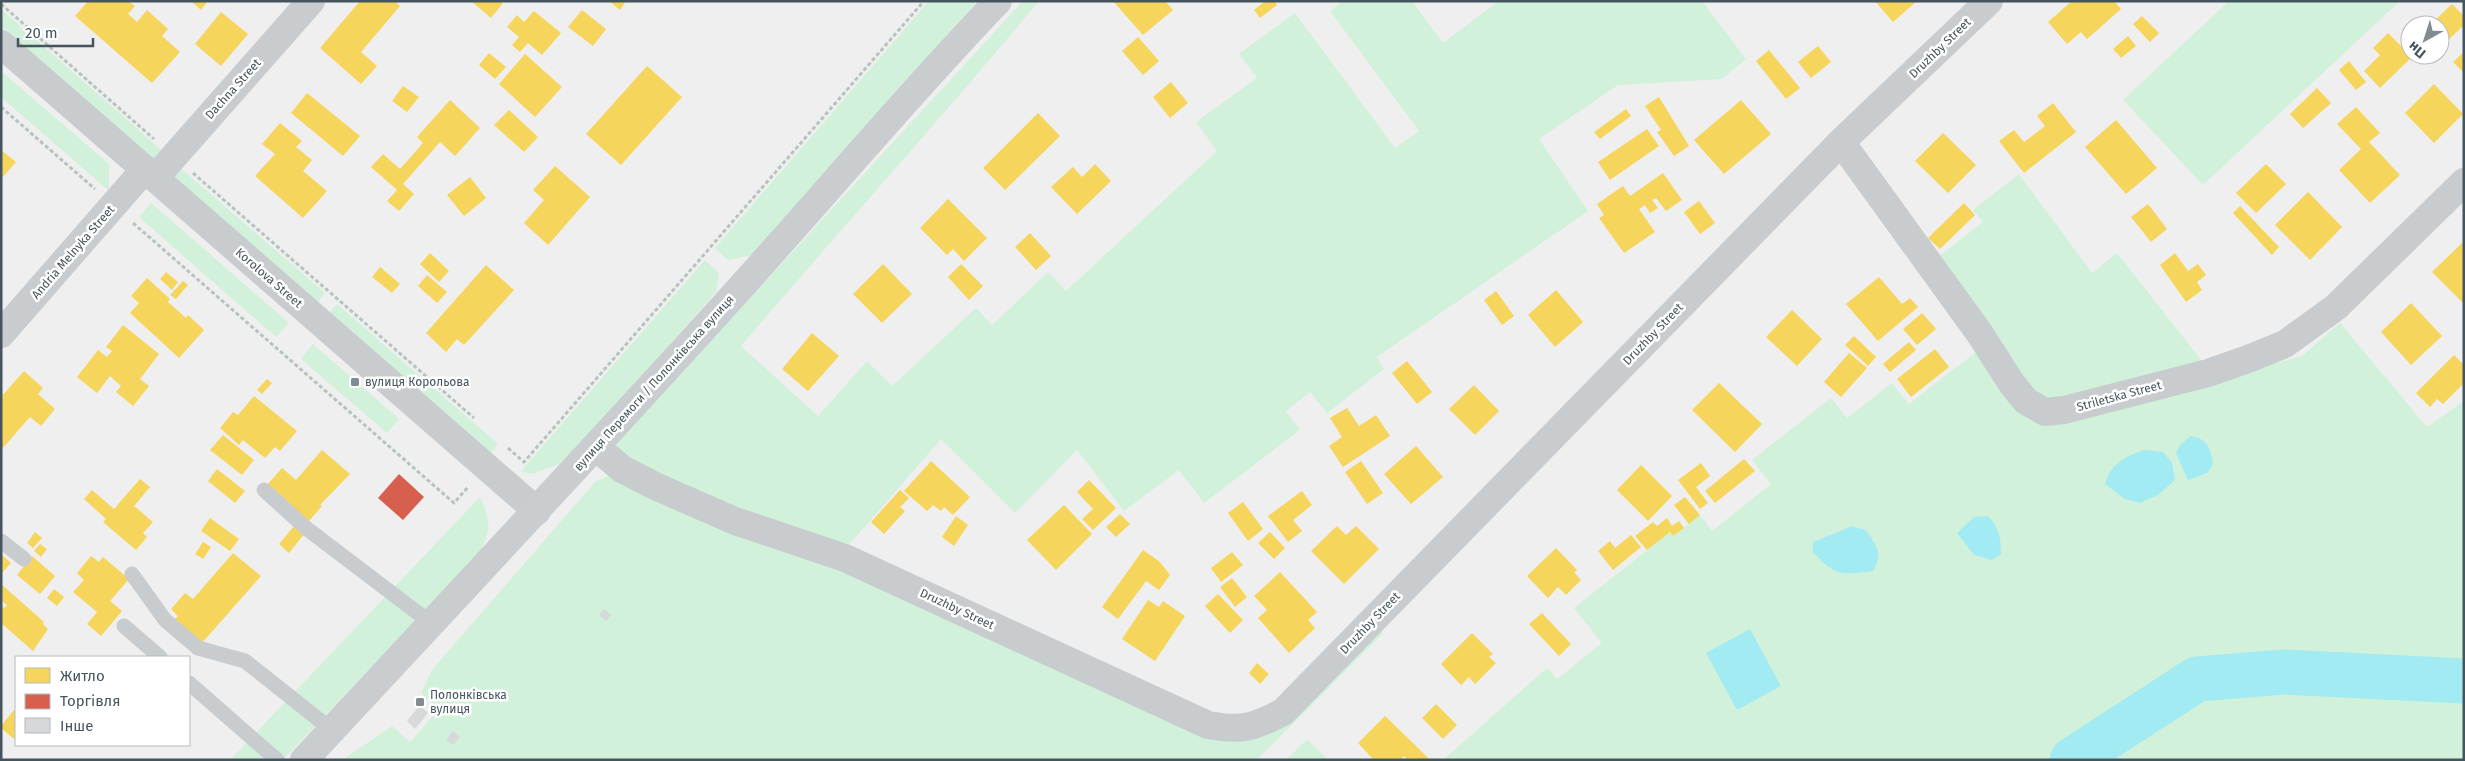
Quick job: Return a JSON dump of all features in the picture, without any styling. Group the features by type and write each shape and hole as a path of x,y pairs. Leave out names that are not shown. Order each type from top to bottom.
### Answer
{"main road":[{"name":"вулиця Перемоги / Полонківська вулиця","path":"304,760 596,447 743,284 922,80 998,1"}],"street":[{"name":"Dachna Street","path":"150,174 174,156 311,1"},
{"name":"Druzhby Street","path":"596,447 622,469 655,486 735,521 845,558 1208,725 1234,730 1257,726 1282,712 1841,142 1989,1"},
{"name":"Korolova Street","path":"1,44 537,511"},
{"name":"Striletska Street","path":"1841,142 1980,334 2012,384 2026,401 2045,412 2064,410 2208,373 2285,344 2336,307 2464,182"},
{"name":"Andria Melnyka Street","path":"1,334 114,206 150,174"}],"lane":[{"path":"264,490 306,528 431,623"},
{"path":"1,541 24,560"},
{"path":"132,574 165,620 198,648 245,661 332,730"},
{"path":"124,626 159,656"},
{"path":"190,684 277,760"}],"path":[{"path":"1,107 454,503 505,445 524,462 924,1"},
{"path":"1,4 475,419"}],"green space":[{"path":"929,1 977,1 752,255 728,260 715,248"},
{"path":"1023,1 1039,1 741,346 818,416 867,361 892,386 976,308 992,325 1048,272 1066,291 1217,151 1196,122 1257,78 1239,54 1295,13 1395,148 1419,131 1330,11 1343,1 1412,1 1443,43 1499,1 1702,1 1746,59 1722,79 1618,85 1539,139 1588,211 1377,357 1384,369 1327,413 1310,392 1286,411 1300,430 1204,503 1179,470 1124,511 1077,450 1015,513 941,439 848,546 739,514 636,467 613,447"},
{"path":"2229,1 2400,1 2203,185 2123,100"},
{"path":"1,9 167,155 158,164 1,26"},
{"path":"1,71 109,164 109,191 1,97"},
{"path":"177,165 325,293 318,302 170,173"},
{"path":"2019,174 2092,273 2117,253 2206,366 2063,404 2030,396 1938,257 1983,222 1973,210"},
{"path":"151,203 289,323 276,337 139,217"},
{"path":"705,260 719,273 716,292 564,462 533,474 521,471"},
{"path":"337,304 498,444 491,453 330,312"},
{"path":"2340,323 2427,427 2464,401 2464,760 1443,760 1547,668 1557,679 1602,643 1574,608 1670,532 1673,536 1700,515 1712,531 1771,484 1752,460 1831,398 1847,418 1892,383 1909,404 1980,349 2023,406 2206,381 2302,356","holes":["1852,526 1866,530 1879,551 1813,542"]},
{"path":"313,344 399,419 387,433 301,359"},
{"path":"614,473 843,565 1222,741 1250,738 1378,628 1383,633 1257,760 342,760 392,726 410,742 439,709 421,693 431,671 595,482"},
{"path":"480,497 488,518 487,536 481,551 283,760 230,760"},
{"path":"1307,739 1328,760 1286,760"}],"water":[{"path":"2191,436 2205,442 2211,453 2213,464 2207,473 2188,480 2176,453 2180,445"},
{"path":"2144,450 2163,452 2172,463 2175,480 2158,495 2140,503 2125,499 2105,484 2107,477 2115,466 2131,455"},
{"path":"1988,516 1997,529 2001,543 2001,554 1992,560 1974,555 1957,533 1974,517"},
{"path":"1852,526 1866,530 1876,545 1878,559 1873,571 1840,572 1828,566 1813,552 1813,542"},
{"path":"1750,629 1781,686 1737,710 1706,653"}],"building: Житло":[{"path":"88,1 128,1 135,6 128,14 137,22 147,10 168,29 162,36 180,52 152,83 75,16"},
{"path":"191,1 208,1 201,10"},
{"path":"360,1 395,1 400,6 361,52 377,66 361,84 320,48"},
{"path":"471,1 501,1 503,3 491,18"},
{"path":"609,1 626,1 620,10"},
{"path":"1113,1 1165,1 1173,10 1143,35"},
{"path":"1265,1 1275,1 1277,5 1260,18 1254,10"},
{"path":"1875,1 1917,1 1893,22"},
{"path":"2072,1 2114,1 2121,9 2087,39 2081,32 2067,44 2048,22"},
{"path":"2452,4 2464,16 2464,25 2450,38 2450,15 2440,15"},
{"path":"582,10 606,29 593,46 568,27"},
{"path":"534,11 561,33 542,55 528,43 520,52 512,45 519,37 507,27 517,15 524,22"},
{"path":"221,12 248,34 221,66 195,44"},
{"path":"2142,16 2159,33 2150,42 2133,24"},
{"path":"2388,33 2400,45 2400,65 2404,65 2380,88 2364,71 2380,55 2373,48"},
{"path":"2128,36 2136,46 2121,58 2113,49"},
{"path":"1138,37 1159,61 1143,75 1122,51"},
{"path":"1818,46 1831,62 1811,78 1798,62"},
{"path":"1769,50 1800,88 1786,99 1756,61"},
{"path":"2464,52 2464,73 2453,62"},
{"path":"489,53 506,67 495,79 479,65"},
{"path":"525,54 562,87 535,117 499,84"},
{"path":"2349,61 2366,82 2356,90 2339,70"},
{"path":"647,66 682,97 621,165 586,134"},
{"path":"1171,82 1188,103 1170,118 1153,97"},
{"path":"2434,84 2463,114 2434,143 2405,113"},
{"path":"403,86 419,97 407,112 392,101"},
{"path":"2317,88 2331,103 2303,128 2290,114"},
{"path":"307,93 360,136 343,156 291,113"},
{"path":"1659,97 1689,146 1674,156 1657,132 1661,130 1645,106"},
{"path":"450,100 480,128 455,156 440,142 403,184 414,194 399,211 387,201 397,190 371,167 383,154 400,169 423,143 417,137"},
{"path":"1741,100 1771,134 1724,174 1694,140"},
{"path":"2053,103 2076,132 2024,173 1999,141 2014,130 2024,142 2045,126 2037,116"},
{"path":"2356,107 2380,133 2369,142 2400,175 2370,203 2339,170 2361,149 2337,124"},
{"path":"1626,109 1631,116 1600,139 1594,132"},
{"path":"509,110 538,137 524,152 494,125"},
{"path":"1038,113 1060,136 1005,190 983,168"},
{"path":"2116,120 2157,168 2126,194 2085,147"},
{"path":"280,123 302,141 296,147 312,160 303,171 327,191 303,218 255,176 275,154 262,144"},
{"path":"1647,129 1659,146 1610,180 1598,162"},
{"path":"1943,133 1976,165 1948,193 1915,161"},
{"path":"1,150 16,162 1,179"},
{"path":"1095,164 1111,181 1077,214 1051,187 1073,167 1082,177"},
{"path":"2266,164 2286,184 2256,213 2236,193"},
{"path":"555,166 590,197 548,245 524,223 544,200 533,190"},
{"path":"1663,173 1682,200 1666,211 1656,198 1652,200 1658,208 1650,213 1645,205 1639,209 1655,232 1624,253 1599,218 1604,215 1597,204 1623,186 1630,196"},
{"path":"470,177 486,198 464,216 447,195"},
{"path":"2308,192 2342,227 2310,260 2275,225"},
{"path":"948,199 987,238 964,261 953,249 947,255 920,228"},
{"path":"1699,201 1715,223 1700,234 1684,212"},
{"path":"1964,203 1975,215 1940,249 1928,238"},
{"path":"2148,204 2167,229 2151,242 2131,217"},
{"path":"2240,206 2279,247 2272,255 2233,213"},
{"path":"1030,233 1051,256 1036,270 1015,247"},
{"path":"2462,243 2464,245 2464,304 2432,272"},
{"path":"430,253 449,271 439,282 420,264"},
{"path":"2175,253 2188,271 2198,264 2206,275 2197,282 2202,290 2186,302 2160,265"},
{"path":"883,264 912,294 882,323 853,294"},
{"path":"961,264 983,286 969,300 948,277"},
{"path":"486,265 514,290 464,345 457,339 446,352 426,333"},
{"path":"380,267 400,284 392,293 372,277"},
{"path":"166,272 178,282 172,290 160,279"},
{"path":"427,275 447,292 437,303 418,286"},
{"path":"1879,277 1902,304 1910,298 1918,307 1878,341 1846,304"},
{"path":"147,278 170,299 168,302 186,318 188,315 204,330 179,358 130,313 139,303 131,296"},
{"path":"183,281 188,285 176,299 170,295"},
{"path":"1556,290 1583,322 1555,347 1528,315"},
{"path":"1496,291 1514,316 1502,325 1484,300"},
{"path":"2411,303 2442,336 2411,365 2381,332"},
{"path":"1792,310 1822,339 1797,366 1766,337"},
{"path":"1922,313 1936,329 1917,345 1903,329"},
{"path":"123,325 159,354 140,379 149,386 133,406 116,392 121,386 110,376 97,393 77,377 98,350 107,357 112,351 106,347"},
{"path":"812,333 839,356 808,391 782,369"},
{"path":"1854,336 1876,357 1868,366 1845,345"},
{"path":"1909,342 1916,350 1890,372 1883,364"},
{"path":"1935,349 1949,367 1911,397 1897,379"},
{"path":"1849,353 1867,368 1841,397 1824,382"},
{"path":"2454,355 2464,365 2464,383 2443,404 2437,399 2430,407 2416,393"},
{"path":"1407,361 1432,392 1417,404 1392,373"},
{"path":"24,371 43,388 38,394 55,409 41,426 30,417 1,450 1,397"},
{"path":"267,379 272,383 262,394 257,390"},
{"path":"1719,383 1762,424 1735,452 1692,410"},
{"path":"1474,385 1499,411 1475,435 1449,409"},
{"path":"254,396 297,431 280,451 275,447 265,458 243,440 239,445 220,428 233,412 238,415"},
{"path":"1347,408 1359,426 1376,415 1390,436 1343,467 1329,446 1342,437 1330,418"},
{"path":"223,435 254,460 242,475 210,450"},
{"path":"1416,446 1443,477 1411,504 1384,474"},
{"path":"322,450 350,474 320,505 322,506 309,521 267,485 282,468 296,480"},
{"path":"1744,459 1755,471 1715,503 1705,491"},
{"path":"931,461 970,497 953,515 944,507 941,511 933,505 927,511 904,491"},
{"path":"1361,461 1383,493 1367,504 1345,472"},
{"path":"1701,463 1710,476 1696,487 1708,503 1700,509 1678,480"},
{"path":"1641,465 1672,496 1648,521 1617,490"},
{"path":"217,469 245,491 235,503 208,481"},
{"path":"140,479 150,487 134,506 153,522 143,533 147,537 136,550 103,522 106,519 84,499 92,490 114,509"},
{"path":"1089,480 1116,508 1093,530 1082,519 1093,509 1077,492"},
{"path":"900,490 909,498 900,507 905,511 884,534 871,522"},
{"path":"1302,491 1312,505 1293,520 1302,531 1288,542 1268,516"},
{"path":"1685,497 1700,515 1689,524 1674,505"},
{"path":"1243,502 1263,529 1248,541 1228,513"},
{"path":"1064,505 1092,534 1056,570 1027,540"},
{"path":"1120,514 1130,524 1116,537 1106,527"},
{"path":"956,516 968,525 954,546 942,537"},
{"path":"210,518 239,539 230,551 201,531"},
{"path":"1667,518 1672,526 1679,521 1684,528 1673,536 1670,532 1647,550 1635,536 1653,522 1657,526"},
{"path":"295,525 305,533 289,553 279,544"},
{"path":"1337,526 1346,535 1356,526 1379,549 1344,584 1311,551"},
{"path":"35,532 42,538 33,548 27,543"},
{"path":"1270,532 1285,548 1274,559 1258,543"},
{"path":"1631,535 1641,547 1613,570 1598,551 1610,541 1615,548"},
{"path":"203,542 211,547 203,559 195,554"},
{"path":"40,544 47,549 41,557 34,551"},
{"path":"1556,548 1577,570 1574,572 1581,580 1566,595 1558,587 1548,598 1527,576"},
{"path":"1143,550 1160,562 1170,575 1159,590 1146,581 1118,619 1102,607"},
{"path":"1232,552 1243,565 1221,582 1211,568"},
{"path":"233,553 261,576 201,644 174,620 178,616 171,609 185,593 193,599"},
{"path":"1,554 11,563 1,574"},
{"path":"32,556 55,576 40,594 17,575"},
{"path":"91,556 99,562 103,557 129,579 110,601 122,611 101,636 87,624 97,612 73,592 84,580 77,573"},
{"path":"1280,572 1317,612 1308,620 1315,628 1289,653 1258,618 1267,610 1254,596"},
{"path":"1232,578 1247,597 1235,607 1220,587"},
{"path":"1,584 44,622 43,624 48,629 33,651 1,623 1,605 4,608 7,605 1,600"},
{"path":"54,589 64,597 57,606 47,598"},
{"path":"1218,594 1243,620 1230,633 1205,606"},
{"path":"1148,600 1159,607 1163,601 1185,616 1155,661 1122,639"},
{"path":"1542,613 1571,644 1559,656 1529,624"},
{"path":"1472,633 1493,654 1489,657 1496,663 1475,684 1469,677 1461,685 1441,664"},
{"path":"1257,663 1269,674 1260,684 1249,673"},
{"path":"1436,704 1457,725 1443,739 1422,718"},
{"path":"14,710 14,739 1,726"},
{"path":"1385,716 1430,760 1408,760 1404,756 1400,760 1374,760 1358,743"}],"building: Торгівля":[{"path":"399,474 424,497 403,520 378,498"}],"building: Інше":[{"path":"604,609 611,615 606,621 599,615"},
{"path":"420,705 428,713 415,729 407,721"},
{"path":"453,731 460,737 453,745 446,740"}],"waterway":[{"path":"2072,760 2197,679 2284,672 2464,681"}],"place":[{"name":"вулиця Корольова","path":"355,382"},
{"name":"Полонківська вулиця","path":"420,702"}]}
